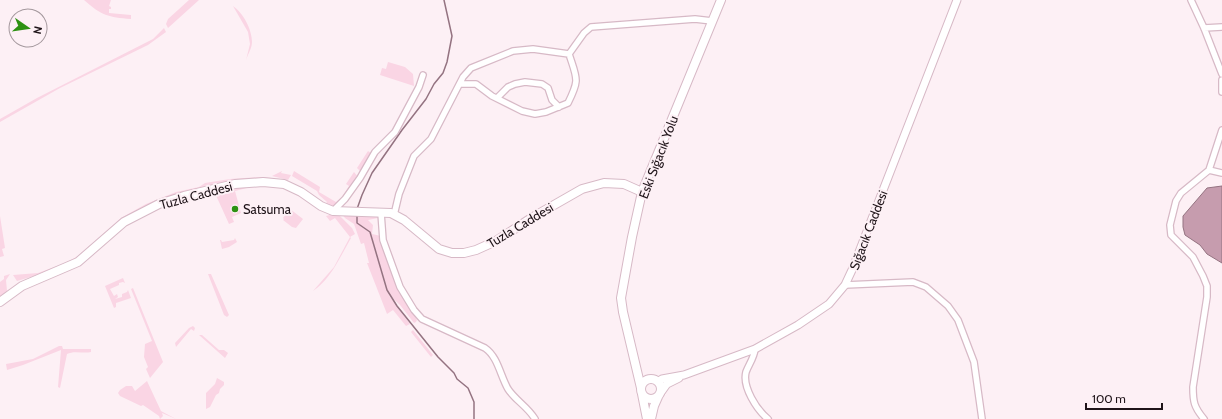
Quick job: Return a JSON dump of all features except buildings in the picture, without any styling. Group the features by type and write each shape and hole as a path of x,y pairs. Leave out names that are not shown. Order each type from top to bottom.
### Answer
{"main road":[{"name":"Eski Sığacık Yolu","path":"647,419 621,298 632,236 642,192 721,0"},
{"name":"Tuzla Caddesi","path":"0,302 22,286 78,262 124,222 159,204 184,196 235,184 274,182 291,187 321,206 333,211 391,213 404,220 439,249 452,253 464,253 476,250 496,241 533,217 582,189 604,183 624,184 642,192"},
{"path":"637,368 646,376 656,380 662,387 654,406 652,419"},
{"path":"656,380 646,380 642,385 642,391 648,399 660,394"}],"street":[{"name":"Sığacık Caddesi","path":"684,375 755,349 829,304 846,285 957,0"},
{"path":"1191,0 1222,74"},
{"path":"569,54 584,33 591,27 695,19 712,21"},
{"path":"1204,28 1222,27"},
{"path":"394,215 399,194 414,156 431,140 463,77 471,68 513,51 533,49 569,54"},
{"path":"460,84 476,84 522,112 535,114 546,112 568,103 576,85 577,78 569,54"},
{"path":"333,211 346,199 360,178 374,152 395,132 419,87 423,75"},
{"path":"1222,80 1222,92"},
{"path":"497,98 515,84 525,82 536,83 542,84 548,88 552,100 559,107"},
{"path":"1204,419 1195,407 1193,401 1193,387 1207,297 1207,286 1193,257 1171,235 1170,225 1176,201 1181,193 1209,170 1222,130"},
{"path":"1209,170 1222,173"},
{"path":"377,213 383,240 400,287 414,310 422,319 491,352 507,388 535,419"},
{"path":"846,285 913,282 926,287 943,301 958,320 974,362 982,419"},
{"path":"755,349 746,374 747,384 754,402 761,413 768,419"},
{"path":"656,380 684,375"},
{"path":"660,394 667,384 684,375"}],"shaded area":[{"path":"84,0 111,0 109,6 111,9 109,9 109,13 131,15 131,19 101,13"},
{"path":"189,0 199,0 168,28 166,24 168,19"},
{"path":"233,6 243,17 249,27 252,37 251,49 246,60 250,44 248,32"},
{"path":"164,28 166,32 148,45 60,88 0,122 0,119 37,98 153,39"},
{"path":"388,62 405,67 413,74 414,86 380,75 382,68 386,69"},
{"path":"368,151 371,153 361,172 357,168"},
{"path":"282,171 281,173 291,175 288,180 272,176"},
{"path":"294,171 320,187 319,192 336,202 342,197 349,186 346,184 354,172 358,177 345,197 333,207 324,206 327,202 319,195 317,191 292,176"},
{"path":"261,177 272,178 272,180 188,191 156,201 141,209 80,258 62,267 62,265 78,256 121,218 146,204 176,192 199,187 205,183 230,179"},
{"path":"251,184 251,187 235,191 241,213 232,217 234,222 229,224 214,191 244,187"},
{"path":"1222,186 1222,263 1207,254 1200,245 1185,235 1183,216 1207,188"},
{"path":"290,209 303,219 296,228 292,227 283,220"},
{"path":"337,213 352,228 355,234 350,237 335,218 330,221 326,216"},
{"path":"341,213 372,213 378,218 368,220 373,225 372,234 381,236 396,284 417,320 416,322 414,323 400,305 388,294 410,324 406,326 393,310 387,314 367,263 369,263 364,243 361,244 354,224 345,218"},
{"path":"0,216 5,248 2,249 4,256 0,257"},
{"path":"350,237 351,238 330,274 313,291 334,267"},
{"path":"235,238 237,242 222,249 220,240 222,242 234,240"},
{"path":"57,266 58,269 17,281 13,275 38,273"},
{"path":"10,274 6,280 7,291 0,298 0,282 4,279 4,276"},
{"path":"208,274 211,274 229,315 227,317 224,315"},
{"path":"123,278 125,283 119,283 119,285 110,289 114,296 117,294 118,297 115,299 122,297 122,294 128,290 131,298 116,303 116,307 114,308 105,286"},
{"path":"133,288 163,362 150,378 146,369 148,367 144,357 145,344 152,341 131,289"},
{"path":"193,326 195,328 194,331 191,329 176,347 175,343 189,328"},
{"path":"413,330 433,355 431,357 411,332"},
{"path":"199,335 202,335 219,350 224,350 228,353 225,358"},
{"path":"59,346 62,346 63,349 91,349 91,352 73,352 67,354 60,388 58,387 61,350 7,370 6,364 33,359"},
{"path":"217,378 224,382 224,385 216,395 210,407 206,409 206,393 215,384"},
{"path":"147,381 161,411 176,419 162,413 163,416 160,419 159,416 143,405 141,406 120,396 118,393 126,386 132,386 135,391"}],"waterway":[{"path":"357,209 372,173 443,73 447,62 452,36 444,0"},
{"path":"357,215 357,223 370,232 387,290 397,306 438,357 454,373 457,379 468,388 474,402 474,419"}],"place":[{"name":"Satsuma","path":"235,209"}]}
